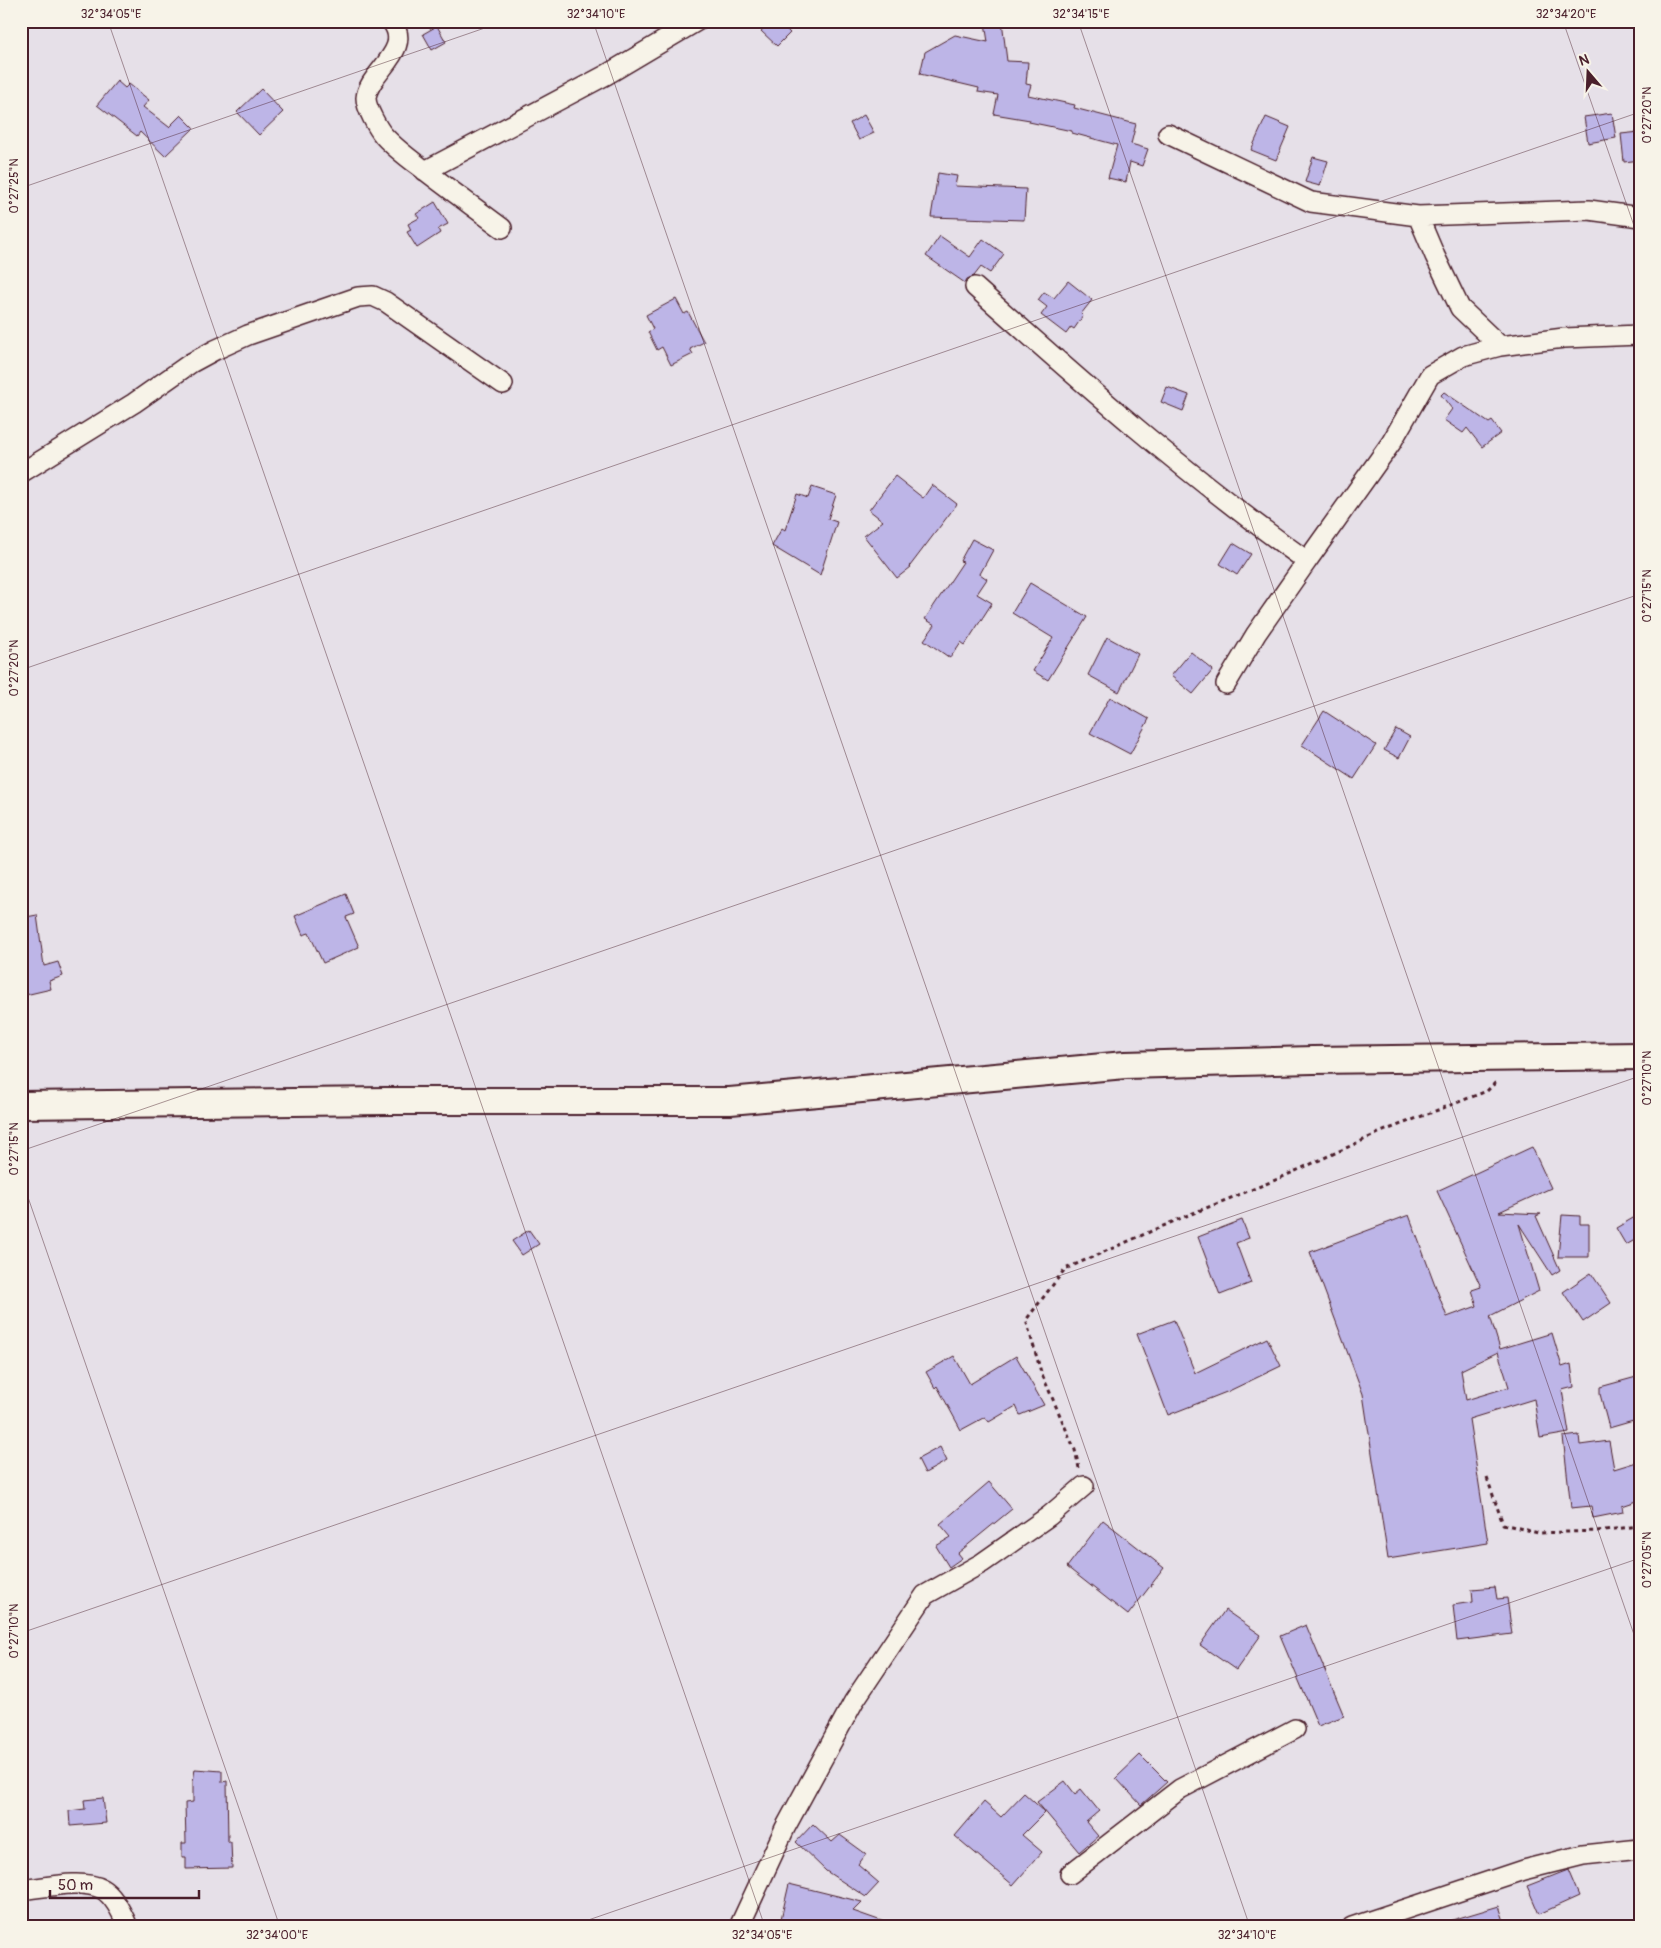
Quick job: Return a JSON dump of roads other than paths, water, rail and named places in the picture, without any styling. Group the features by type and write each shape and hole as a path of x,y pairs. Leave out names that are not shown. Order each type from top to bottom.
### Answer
{"street":[{"path":"391,21 398,29 396,47 391,59 375,78 366,98 371,116 384,136 426,171 502,228"},
{"path":"426,171 606,75 697,21"},
{"path":"1168,134 1311,202 1418,216 1589,210 1640,217"},
{"path":"1418,216 1434,256 1460,308 1500,346"},
{"path":"975,287 1102,399 1261,528 1307,561"},
{"path":"21,473 134,403 191,363 215,350 248,335 358,297 373,296 386,302 503,384"},
{"path":"1226,684 1256,634 1391,443 1430,375 1463,356 1500,346 1564,338 1640,335"},
{"path":"21,1105 387,1100 730,1101 1125,1065 1313,1060 1640,1056"},
{"path":"739,1927 785,1828 854,1702 925,1595 990,1558 1049,1516 1084,1486"},
{"path":"1070,1874 1180,1789 1295,1729"},
{"path":"1352,1927 1402,1919 1523,1870 1583,1855 1640,1849"},
{"path":"21,1890 74,1883 102,1889 120,1908 128,1927"}]}
